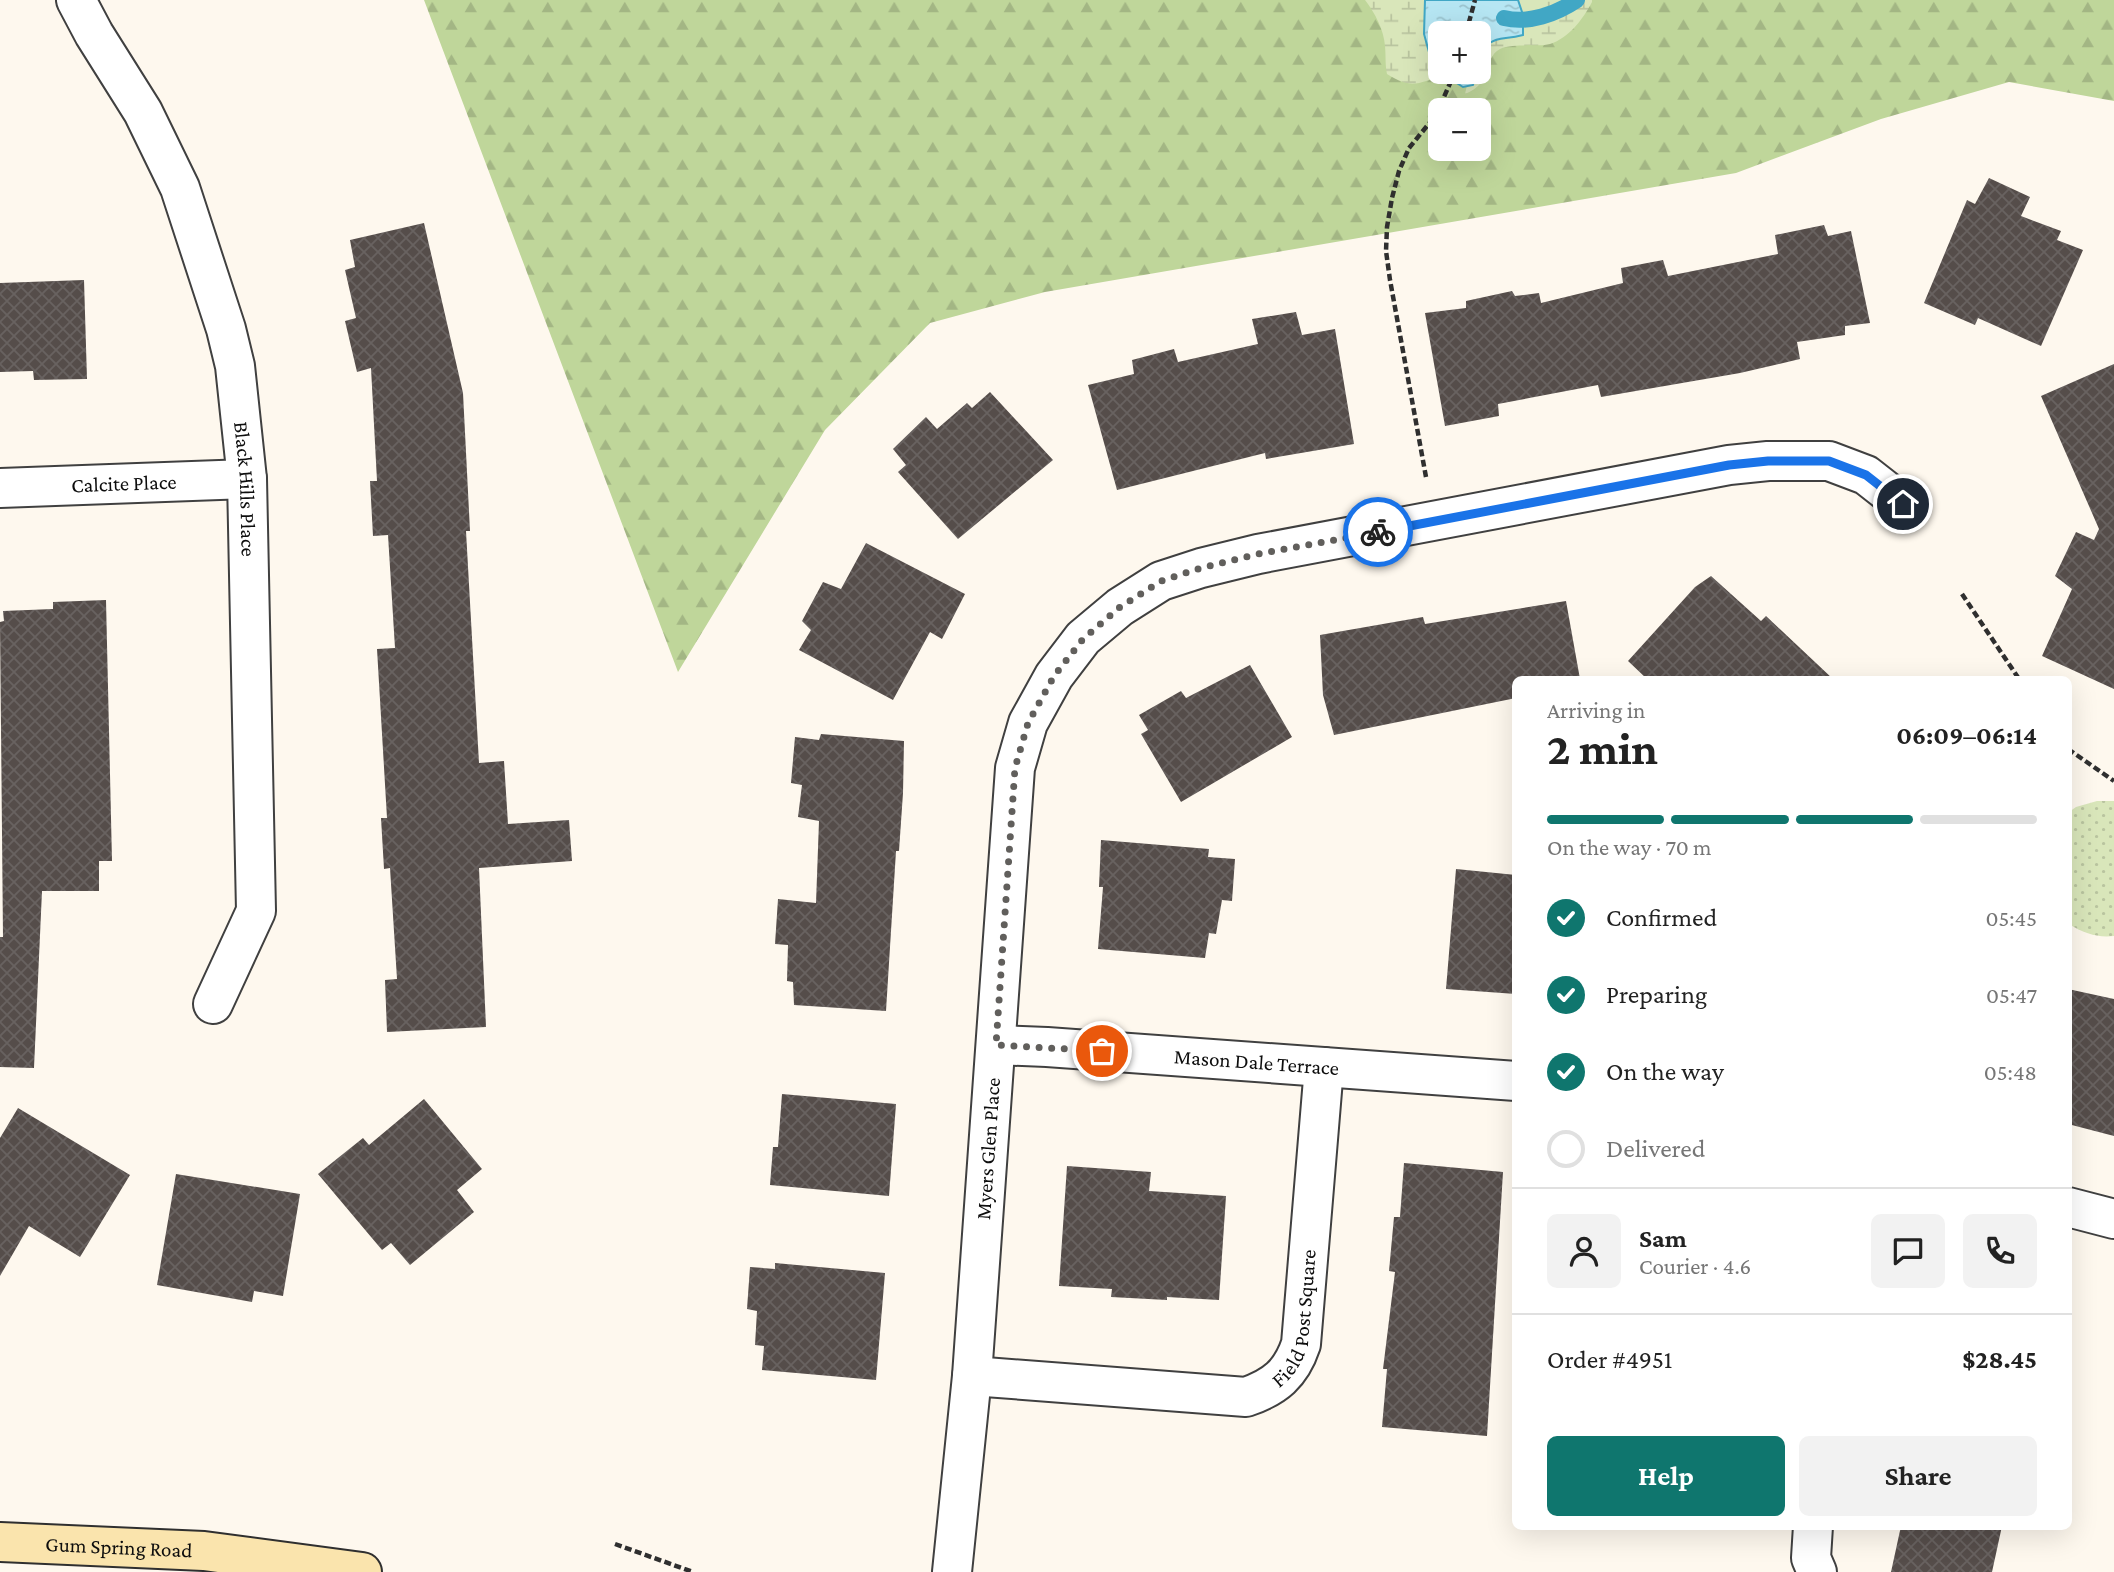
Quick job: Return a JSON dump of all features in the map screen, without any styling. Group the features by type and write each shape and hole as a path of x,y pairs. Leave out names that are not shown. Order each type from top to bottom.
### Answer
{"main road":[{"name":"Gum Spring Road","path":"0,1542 204,1551 362,1572"}],"street":[{"name":"Black Hills Place","path":"76,0 143,112 180,188 232,354 247,479 256,911 213,1004"},
{"name":"Myers Glen Place","path":"952,1572 972,1376 1015,768 1028,723 1054,676 1083,639 1120,607 1161,581 1201,568 1258,554 1716,468 1768,461 1829,461 1866,475 1903,504"},
{"name":"Calcite Place","path":"0,488 247,479"},
{"name":"Mason Dale Terrace","path":"996,1045 1512,1081"},
{"name":"Field Post Square","path":"972,1376 1246,1397 1265,1391 1283,1377 1296,1360 1301,1344 1324,1067"},
{"path":"2072,1209 2114,1219"},
{"path":"1813,1530 1811,1558 1817,1572"}],"path":[{"path":"1469,21 1475,0"},
{"path":"1426,478 1390,280 1386,239 1392,198 1403,159 1419,134 1436,115 1448,84"},
{"path":"1962,594 2017,676"},
{"path":"2072,752 2114,781"},
{"path":"615,1544 693,1572"}],"green space":[{"path":"424,0 2114,0 2114,101 2009,82 1881,119 1736,173 1045,292 930,323 825,430 678,672"},
{"path":"1365,0 1456,0 1446,21 1428,21 1428,80 1415,84 1403,82 1387,74 1383,34"},
{"path":"1488,0 1592,0 1575,27 1557,41 1547,45 1506,47 1495,53 1491,59 1491,21 1483,21"},
{"path":"1467,84 1480,84 1474,89 1465,94"},
{"path":"2097,801 2114,801 2114,936 2090,934 2072,926 2072,810"}],"water":[{"path":"1425,0 1518,0 1523,15 1523,35 1491,42 1491,21 1428,21 1428,49 1424,34"}],"building":[{"path":"1989,178 2030,197 2021,216 2061,231 2057,240 2083,250 2041,346 1978,318 1975,325 1924,303 1967,200 1975,204"},
{"path":"424,223 463,393 470,531 466,531 479,763 504,761 508,824 569,820 572,861 479,868 486,1027 387,1032 385,980 397,979 390,868 384,869 381,818 387,818 377,649 395,648 388,535 373,536 370,481 377,481 371,368 357,372 345,321 356,318 345,270 355,267 350,240"},
{"path":"1824,225 1828,236 1851,231 1870,323 1845,326 1845,335 1797,342 1800,359 1740,373 1601,397 1598,385 1498,404 1499,416 1445,426 1425,313 1466,308 1466,301 1512,291 1515,296 1539,293 1541,303 1623,283 1621,268 1663,260 1668,276 1778,254 1775,235"},
{"path":"84,280 87,379 34,380 33,371 0,372 0,283"},
{"path":"1296,312 1302,335 1335,329 1354,444 1266,459 1265,453 1117,490 1088,385 1134,374 1132,360 1174,349 1178,362 1258,344 1252,319"},
{"path":"2114,364 2114,689 2042,656 2072,589 2055,576 2076,532 2094,540 2099,529 2041,396"},
{"path":"990,392 1053,460 958,539 898,472 906,465 893,449 926,417 937,429 967,403 972,408"},
{"path":"866,543 965,594 942,639 930,632 893,700 799,650 811,630 802,621 823,582 841,589"},
{"path":"1711,576 1761,621 1766,616 1830,676 1644,676 1628,661 1695,587"},
{"path":"106,600 112,861 99,861 99,891 42,891 34,1068 0,1067 0,937 3,937 0,622 4,621 3,611 53,609 53,602"},
{"path":"1566,601 1579,676 1512,676 1512,699 1334,735 1323,695 1320,635 1423,617 1425,624"},
{"path":"1250,665 1292,737 1181,802 1141,734 1148,730 1139,715 1181,691 1186,698"},
{"path":"821,734 904,741 903,793 899,851 896,851 886,1011 794,1005 793,982 787,981 788,945 775,944 778,899 816,903 819,821 798,817 802,785 791,783 795,737 819,740"},
{"path":"1101,840 1209,849 1208,857 1235,859 1232,901 1222,900 1216,934 1209,933 1205,958 1098,949 1103,887 1099,887"},
{"path":"1456,869 1512,875 1512,994 1446,989"},
{"path":"2072,990 2114,999 2114,1136 2072,1125"},
{"path":"782,1094 896,1104 889,1196 770,1185 773,1147 778,1147"},
{"path":"424,1099 482,1169 457,1190 474,1212 410,1265 391,1243 382,1250 318,1174 363,1138 369,1145"},
{"path":"18,1108 130,1175 80,1257 29,1226 0,1276 0,1138"},
{"path":"1404,1163 1503,1172 1487,1436 1382,1427 1387,1369 1383,1369 1395,1272 1389,1271 1394,1217 1400,1217"},
{"path":"1067,1166 1151,1172 1149,1191 1226,1196 1219,1300 1111,1297 1112,1289 1059,1286"},
{"path":"176,1174 300,1194 283,1296 254,1291 252,1302 157,1285"},
{"path":"775,1263 885,1273 876,1380 762,1370 764,1346 755,1345 757,1311 747,1309 750,1267 775,1269"},
{"path":"1900,1530 2001,1530 1992,1572 1891,1572"}],"waterway":[{"path":"1504,18 1533,19 1560,10 1577,0"}],"way so far":[{"path":"1102,1051 996,1045 1015,768 1028,723 1054,676 1083,639 1120,607 1161,581 1258,554 1378,532"}],"route":[{"path":"1378,532 1729,465 1768,461 1829,461 1866,475 1903,504"}]}
